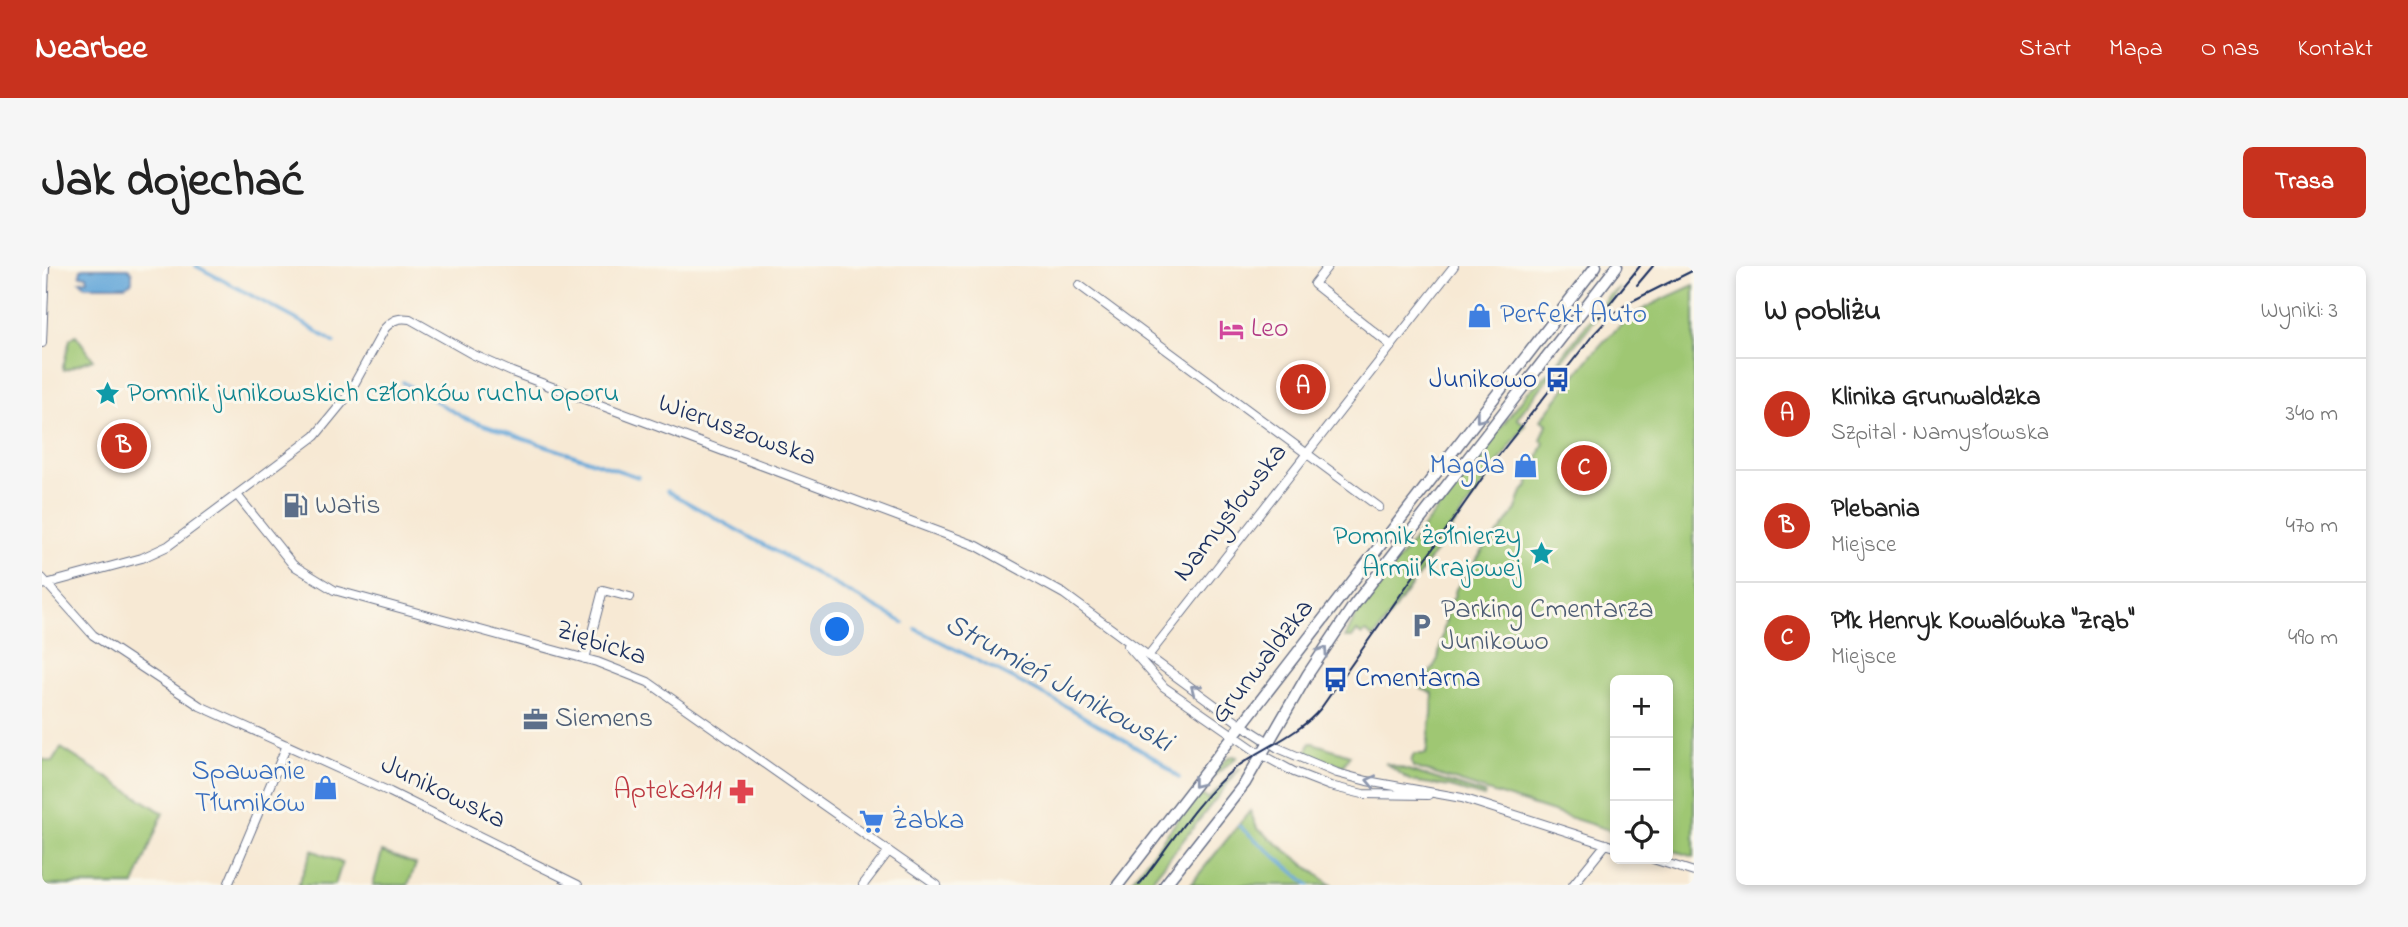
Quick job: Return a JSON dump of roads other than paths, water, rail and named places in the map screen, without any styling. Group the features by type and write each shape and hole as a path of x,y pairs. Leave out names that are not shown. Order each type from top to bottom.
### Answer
{"street":[{"path":"42,343 45,266"},
{"path":"1328,266 1314,284 1392,346"},
{"name":"Namysłowska","path":"1148,656 1454,266"},
{"name":"Grunwaldzka","path":"1118,885 1596,266"},
{"name":"Grunwaldzka","path":"1165,885 1237,794 1263,755 1308,674 1354,605 1617,266"},
{"path":"1079,285 1379,507"},
{"name":"Wieruszowska","path":"44,582 154,554 181,537 315,436 347,397 385,328 392,320 410,319 472,354 512,372 963,539 1064,594 1122,639 1270,743"},
{"name":"Ziębicka","path":"237,495 293,565 334,590 585,659 648,682 937,885"},
{"name":"Junikowska","path":"44,582 81,624 107,646 207,710 390,792 578,885"},
{"path":"585,659 603,590 630,597"},
{"name":"Wieruszowska","path":"1122,639 1164,687 1234,736"},
{"path":"1234,736 1263,755 1311,779 1346,791 1395,796 1438,794"},
{"path":"1270,743 1314,765 1350,777 1462,798 1610,845"},
{"path":"228,885 287,745"},
{"path":"1573,885 1610,846"},
{"path":"863,885 888,852"},
{"path":"1669,864 1694,872"}],"water":[{"path":"128,268 132,272 132,282 125,286 85,286 80,281 88,280 87,276 80,275 81,269"}],"waterway":[{"name":"Strumień Junikowski","path":"196,266 335,343"},
{"name":"Strumień Junikowski","path":"403,382 466,419 638,477"},
{"name":"Strumień Junikowski","path":"667,491 904,623"},
{"name":"Strumień Junikowski","path":"916,629 1064,705 1158,760 1179,778"},
{"name":"Strumień Junikowski","path":"1239,826 1309,885"}],"tram line":[{"path":"1599,317 1640,266"},
{"path":"1637,285 1653,266"},
{"path":"1139,885 1196,808 1221,780 1245,761 1301,727 1321,708 1495,460 1593,335 1628,303 1694,270"}],"place":[{"name":"Perfekt Auto","path":"1480,315"},
{"name":"Leo","path":"1231,329"},
{"name":"Junikowo","path":"1557,380"},
{"name":"Klinika Grunwaldzka","path":"1303,387"},
{"name":"Pomnik junikowskich członków ruchu oporu","path":"107,394"},
{"name":"Plebania","path":"124,446"},
{"name":"Magda","path":"1525,466"},
{"name":"Płk Henryk Kowalówka \"Zrąb\"","path":"1584,468"},
{"name":"Watis","path":"295,506"},
{"name":"Pomnik żołnierzy Armii Krajowej","path":"1541,553"},
{"name":"Parking Cmentarza Junikowo","path":"1421,626"},
{"name":"Cmentarna","path":"1335,679"},
{"name":"Siemens","path":"535,719"},
{"name":"Spawanie Tłumików","path":"325,788"},
{"name":"Apteka111","path":"742,791"},
{"name":"Żabka","path":"872,821"}]}
